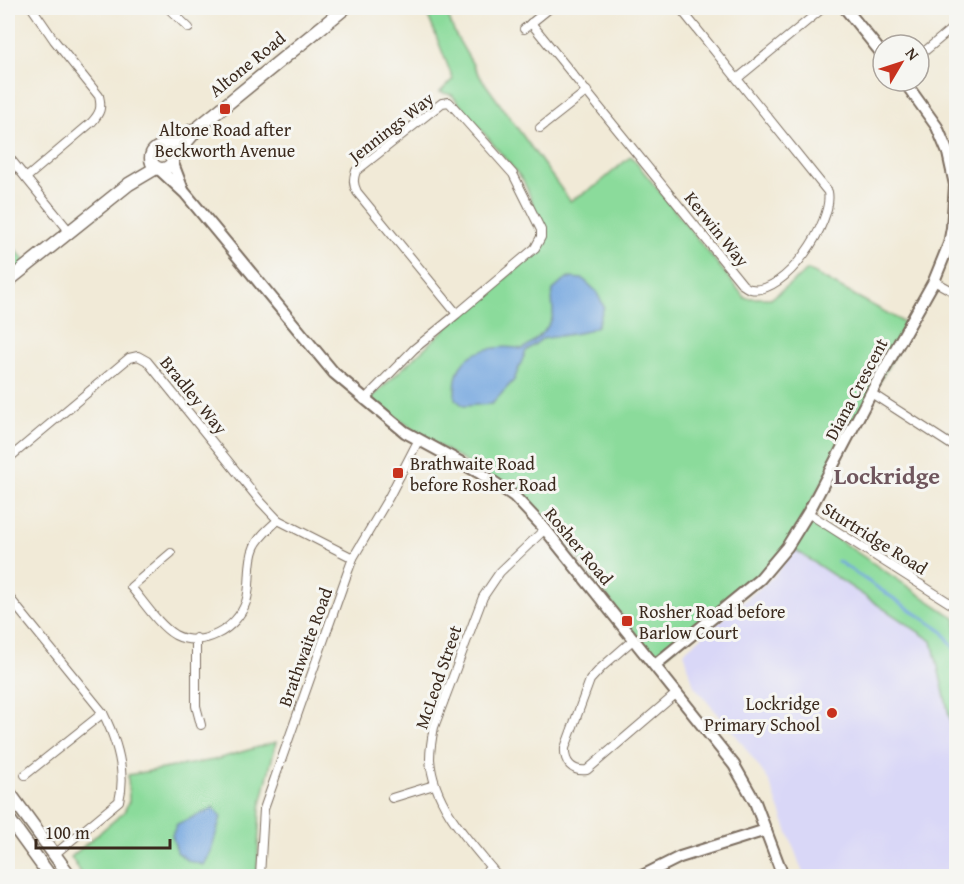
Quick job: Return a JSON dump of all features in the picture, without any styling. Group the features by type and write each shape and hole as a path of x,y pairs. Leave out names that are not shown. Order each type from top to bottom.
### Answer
{"main road":[{"name":"Altone Road","path":"173,159 201,126 345,8"},
{"name":"Altone Road","path":"162,146 201,126"},
{"path":"8,281 129,184 158,168 167,168 173,159 170,150 162,146 154,149 129,184"},
{"path":"150,156 152,164 158,168"},
{"path":"8,791 70,876"},
{"path":"8,819 50,876"}],"street":[{"path":"26,178 92,122 102,106 99,96 54,40 32,8"},
{"path":"168,8 189,28"},
{"path":"524,29 550,8"},
{"name":"Kerwin Way","path":"531,23 742,285 751,290 773,283 803,258 815,240 830,198 828,192 680,8"},
{"path":"738,78 823,8"},
{"path":"844,8 871,41"},
{"path":"931,46 957,25"},
{"path":"540,128 587,91"},
{"name":"Diana Crescent","path":"655,665 760,579 787,547 808,513 871,393 934,281 949,244 955,185 948,153 937,127 913,93"},
{"name":"Jennings Way","path":"364,400 414,349 457,314 535,248 541,237 541,230 534,212 513,174 449,102 442,102 356,171 353,185 457,314"},
{"path":"8,156 70,232"},
{"name":"Rosher Road","path":"173,159 185,193"},
{"name":"Rosher Road","path":"158,168 185,193 334,373 364,400 418,441 480,473 514,495 545,529 734,765 746,784 783,876"},
{"path":"934,281 957,293"},
{"name":"Bradley Way","path":"8,459 129,358 138,356 147,361 254,494 278,520 353,558"},
{"path":"871,393 957,448"},
{"name":"Brathwaite Road","path":"260,876 264,808 353,558 389,497 418,441"},
{"name":"Sturtridge Road","path":"808,513 957,607"},
{"path":"171,553 131,587 166,628 175,635 196,638 216,635 231,626 240,615 246,602 254,547 278,520"},
{"name":"McLeod Street","path":"498,876 451,816 434,785 430,760 434,727 483,597 500,572 545,529"},
{"path":"8,596 102,713 112,731 122,771 119,801 55,854"},
{"path":"196,638 196,706 201,725"},
{"path":"634,639 590,680 565,748 569,765 575,769 586,770 677,693"},
{"path":"25,775 102,713"},
{"path":"392,798 434,785"},
{"path":"8,819 21,809"},
{"path":"642,876 680,857 766,830"},
{"path":"480,876 491,868"}],"shaded area":[{"name":"Lockridge Primary School","path":"794,549 932,641 956,745 956,876 804,876 769,781 739,739 694,686 684,652 774,576"}],"green space":[{"path":"425,8 445,8 455,34 479,75 570,201 596,186 631,156 745,298 772,298 808,270 911,326 780,557 658,663 557,531 517,493 426,438 370,399 458,317 541,249 547,237 523,180 452,95 440,92 453,79"},
{"path":"8,240 28,265 8,281"},
{"path":"812,522 956,619 956,745 932,641 794,549"},
{"path":"276,742 260,808 257,876 83,876 71,857 124,812 129,801 128,775 214,760"}],"water":[{"path":"567,278 583,279 596,291 604,307 597,326 584,332 542,339 526,351 514,380 492,404 464,406 455,399 458,374 466,360 489,349 507,347 523,349 542,334 552,319 553,290"},
{"path":"214,808 221,817 211,851 204,865 189,861 177,852 172,835 177,824"}],"waterway":[{"path":"838,561 942,631 956,651"}],"place":[{"name":"Altone Road after Beckworth Avenue","path":"225,109"},
{"name":"Brathwaite Road before Rosher Road","path":"398,473"},
{"name":"Rosher Road before Barlow Court","path":"627,621"},
{"name":"Lockridge Primary School","path":"832,713"}],"district":[{"name":"Lockridge","path":"887,475"}]}
